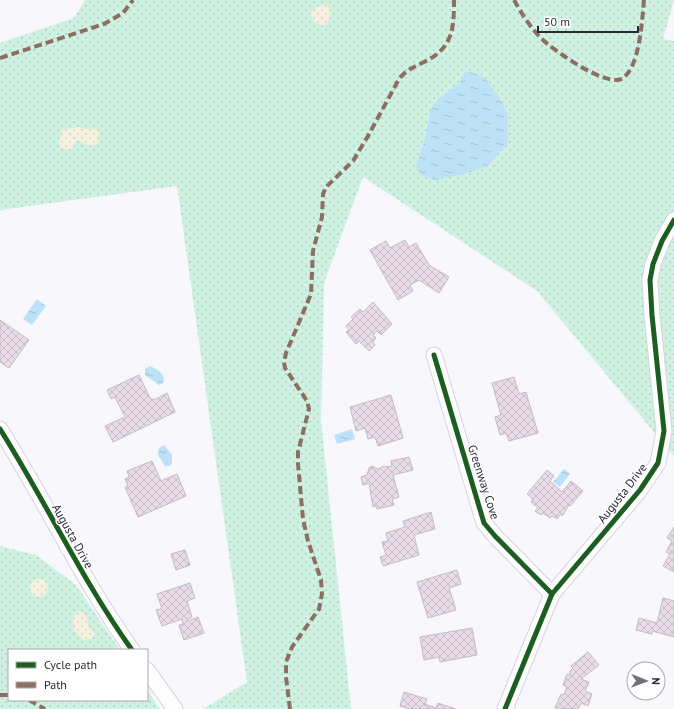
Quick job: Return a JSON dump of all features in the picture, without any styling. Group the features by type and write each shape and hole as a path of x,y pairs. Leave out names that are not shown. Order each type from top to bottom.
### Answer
{"street":[{"name":"Augusta Drive","path":"505,709 552,594 640,490 658,463 664,431 652,315 650,280 658,252 674,220"},
{"name":"Greenway Cove","path":"434,354 484,523 552,594"},
{"name":"Augusta Drive","path":"0,429 21,462 82,572 113,623 131,649"},
{"path":"148,671 176,709"}],"green space":[{"path":"85,0 674,0 663,39 674,41 674,456 537,291 363,177 324,283 321,420 351,709 203,709 247,682 177,186 0,210 0,43 74,18"},
{"path":"0,546 36,555 76,585 119,649 8,649 8,701 148,701 148,691 160,709 0,709"}],"sand":[{"path":"328,5 331,13 327,24 323,26 314,22 310,14 311,12 317,7"},
{"path":"79,127 83,129 97,129 99,132 98,144 89,146 78,140 75,142 71,150 61,148 59,144 62,130"},
{"path":"39,579 45,582 48,588 45,594 39,597 33,594 30,588 33,582"},
{"path":"79,611 86,615 89,628 95,633 89,639 83,640 74,630 73,618"}],"water":[{"path":"469,71 485,78 499,97 508,115 508,143 489,165 468,173 435,180 421,175 416,167 426,136 430,111 438,99 459,84 464,73"},
{"path":"37,299 46,306 32,325 23,319"},
{"path":"150,366 158,370 164,378 162,384 159,385 145,375 145,369"},
{"path":"352,429 355,439 337,444 334,435"},
{"path":"164,445 172,455 172,463 170,466 165,466 158,455 159,448"},
{"path":"564,469 570,474 560,487 553,482"}],"building":[{"path":"405,240 409,247 416,243 429,265 449,277 439,293 419,280 410,285 413,291 398,300 370,250 386,241 390,248"},
{"path":"373,302 392,324 381,335 377,331 373,335 376,338 373,342 375,345 369,351 359,341 356,344 346,332 349,330 346,326 353,319 351,317 360,309 363,312"},
{"path":"0,320 29,340 9,368 0,362"},
{"path":"139,375 150,398 154,400 167,393 175,412 113,442 105,426 125,417 115,397 111,399 107,390"},
{"path":"514,377 519,394 526,392 538,433 509,441 506,433 500,435 495,417 501,415 492,383"},
{"path":"391,395 403,438 378,446 375,437 368,439 365,428 356,431 350,407"},
{"path":"409,457 413,470 393,475 399,497 392,499 394,505 377,509 376,506 373,507 369,483 363,485 361,477 367,475 369,468 372,466 378,469 384,466 392,466 391,461"},
{"path":"152,461 161,481 177,474 186,496 138,517 125,487 128,486 125,479 129,477 127,471"},
{"path":"547,470 554,476 550,481 562,492 571,481 583,491 570,506 569,505 563,515 560,515 557,519 552,516 550,518 543,513 541,515 535,511 538,508 531,502 533,499 527,494"},
{"path":"431,512 435,529 414,535 419,555 383,566 380,557 386,555 382,542 388,541 386,533 405,527 403,521"},
{"path":"674,527 674,572 663,566 670,554 666,552 672,541 667,538"},
{"path":"185,550 190,565 176,570 171,554"},
{"path":"457,570 461,584 449,588 456,610 428,618 417,582"},
{"path":"190,583 195,598 187,601 192,617 187,619 187,621 198,617 204,633 184,640 179,625 183,624 182,619 162,626 156,610 162,609 157,594"},
{"path":"663,598 674,601 674,637 652,631 652,634 636,630 639,618 657,623"},
{"path":"472,628 477,655 440,662 439,657 424,660 420,637"},
{"path":"588,652 599,665 581,679 589,682 585,691 592,694 588,706 581,703 578,709 555,708 561,694 564,695 567,687 563,685 567,674 570,675 570,671 573,668 571,666"},
{"path":"404,692 427,699 425,704 436,708 438,703 456,709 410,709 400,706"}],"marked path":[{"path":"0,58 104,24 123,13 133,0"},
{"path":"290,709 286,677 286,662 292,647 319,609 322,594 321,580 308,541 303,519 298,464 298,452 309,409 307,401 285,368 284,362 286,353 311,294 313,251 322,217 323,194 326,187 353,161 399,79 404,73 434,57 446,44 452,29 454,0"},
{"path":"514,0 531,26 549,45 570,60 594,74 616,80 623,78 629,72 637,53 644,0"},
{"path":"0,695 8,695"},
{"path":"31,701 45,709"}],"cycle path":[{"path":"505,709 552,594 640,490 658,463 664,431 652,315 650,280 653,264 662,241 674,220"},
{"path":"434,355 484,523 552,594"},
{"path":"0,429 33,484 80,569 131,649"}]}
